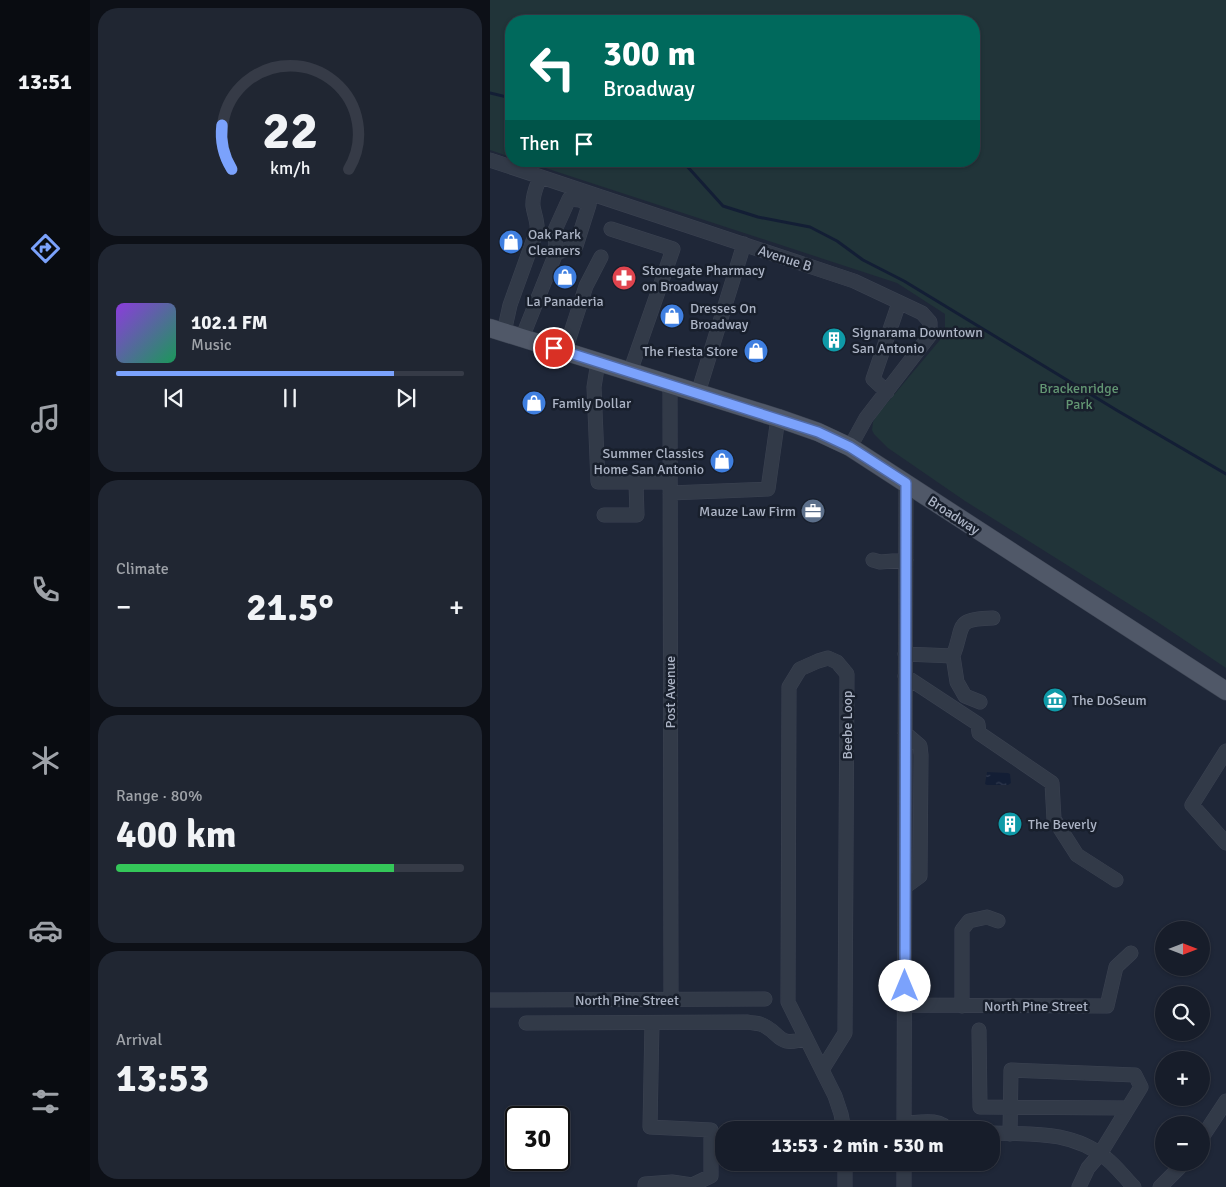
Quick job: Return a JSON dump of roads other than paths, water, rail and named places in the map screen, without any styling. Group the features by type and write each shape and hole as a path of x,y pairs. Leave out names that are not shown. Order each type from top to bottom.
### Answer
{"main road":[{"name":"Broadway","path":"497,330 778,418 818,432 850,447 1226,691"}],"street":[{"name":"Avenue B","path":"490,160 505,165"},
{"name":"Avenue B","path":"511,167 540,177 581,196 744,244 854,281 922,313 930,322 930,335 866,418 850,447"},
{"path":"497,330 510,305 537,230 538,223 534,213 533,198 540,177"},
{"path":"522,338 556,253 555,230 569,199 581,196 589,205 576,246 556,253"},
{"path":"611,229 673,250 630,372"},
{"path":"698,393 744,244"},
{"path":"564,351 586,286 601,257"},
{"path":"887,392 873,379 899,303"},
{"path":"598,362 594,387 598,482 636,482 670,488 768,489 778,418"},
{"name":"Post Avenue","path":"670,384 671,1000"},
{"path":"604,515 637,515 636,482"},
{"path":"904,1121 906,483"},
{"path":"873,560 880,562 906,560"},
{"path":"980,702 965,696 957,682 953,656 958,643 960,629 968,620 993,618"},
{"path":"905,654 953,656"},
{"name":"Beebe Loop","path":"806,1038 788,1002 789,687 800,669 828,658 836,662 847,674 845,1033 822,1070"},
{"path":"905,676 978,724 979,733 1052,783 1054,819 1077,855 1116,880"},
{"path":"905,733 920,746 921,790 920,876 905,887"},
{"path":"1226,750 1192,805 1226,843"},
{"path":"905,783 921,790"},
{"path":"905,838 921,832"},
{"path":"962,1006 962,930 969,921 987,917 998,921"},
{"name":"North Pine Street","path":"905,1005 1107,1006 1116,967 1131,953"},
{"name":"North Pine Street","path":"490,1000 765,999"},
{"path":"526,1024 748,1022 760,1024 777,1037 786,1041 795,1042 806,1038 835,1096 842,1121"},
{"path":"645,1187 645,1184 672,1182 691,1186 712,1176 711,1130 650,1127 652,1023"},
{"path":"979,1030 980,1107 1128,1108"},
{"path":"1010,1134 1011,1070 1135,1075 1141,1087 1100,1154 1088,1168 1080,1187"},
{"path":"1210,1125 1226,1101"},
{"path":"1000,1133 1046,1134 1067,1138 1087,1145 1107,1159 1134,1187"},
{"path":"845,1171 845,1187"},
{"path":"904,1171 904,1187"},
{"path":"1166,1185 1178,1171"}],"water":[{"path":"987,772 1008,773 1010,774 1011,783 1008,785 987,785 985,784"}],"waterway":[{"path":"490,93 505,97"},
{"path":"688,167 723,206 758,217 810,227 837,241 863,260 904,281 1226,474"}],"place":[{"name":"Oak Park Cleaners","path":"511,242"},
{"name":"La Panaderia","path":"565,277"},
{"name":"Stonegate Pharmacy on Broadway","path":"624,278"},
{"name":"Dresses On Broadway","path":"672,316"},
{"name":"Signarama Downtown San Antonio","path":"834,340"},
{"name":"The Fiesta Store","path":"756,351"},
{"name":"Family Dollar","path":"534,403"},
{"name":"Summer Classics Home San Antonio","path":"722,461"},
{"name":"Mauze Law Firm","path":"813,511"},
{"name":"The DoSeum","path":"1055,700"},
{"name":"The Beverly","path":"1010,824"}],"park label":[{"name":"Brackenridge Park","path":"1079,396"}]}
